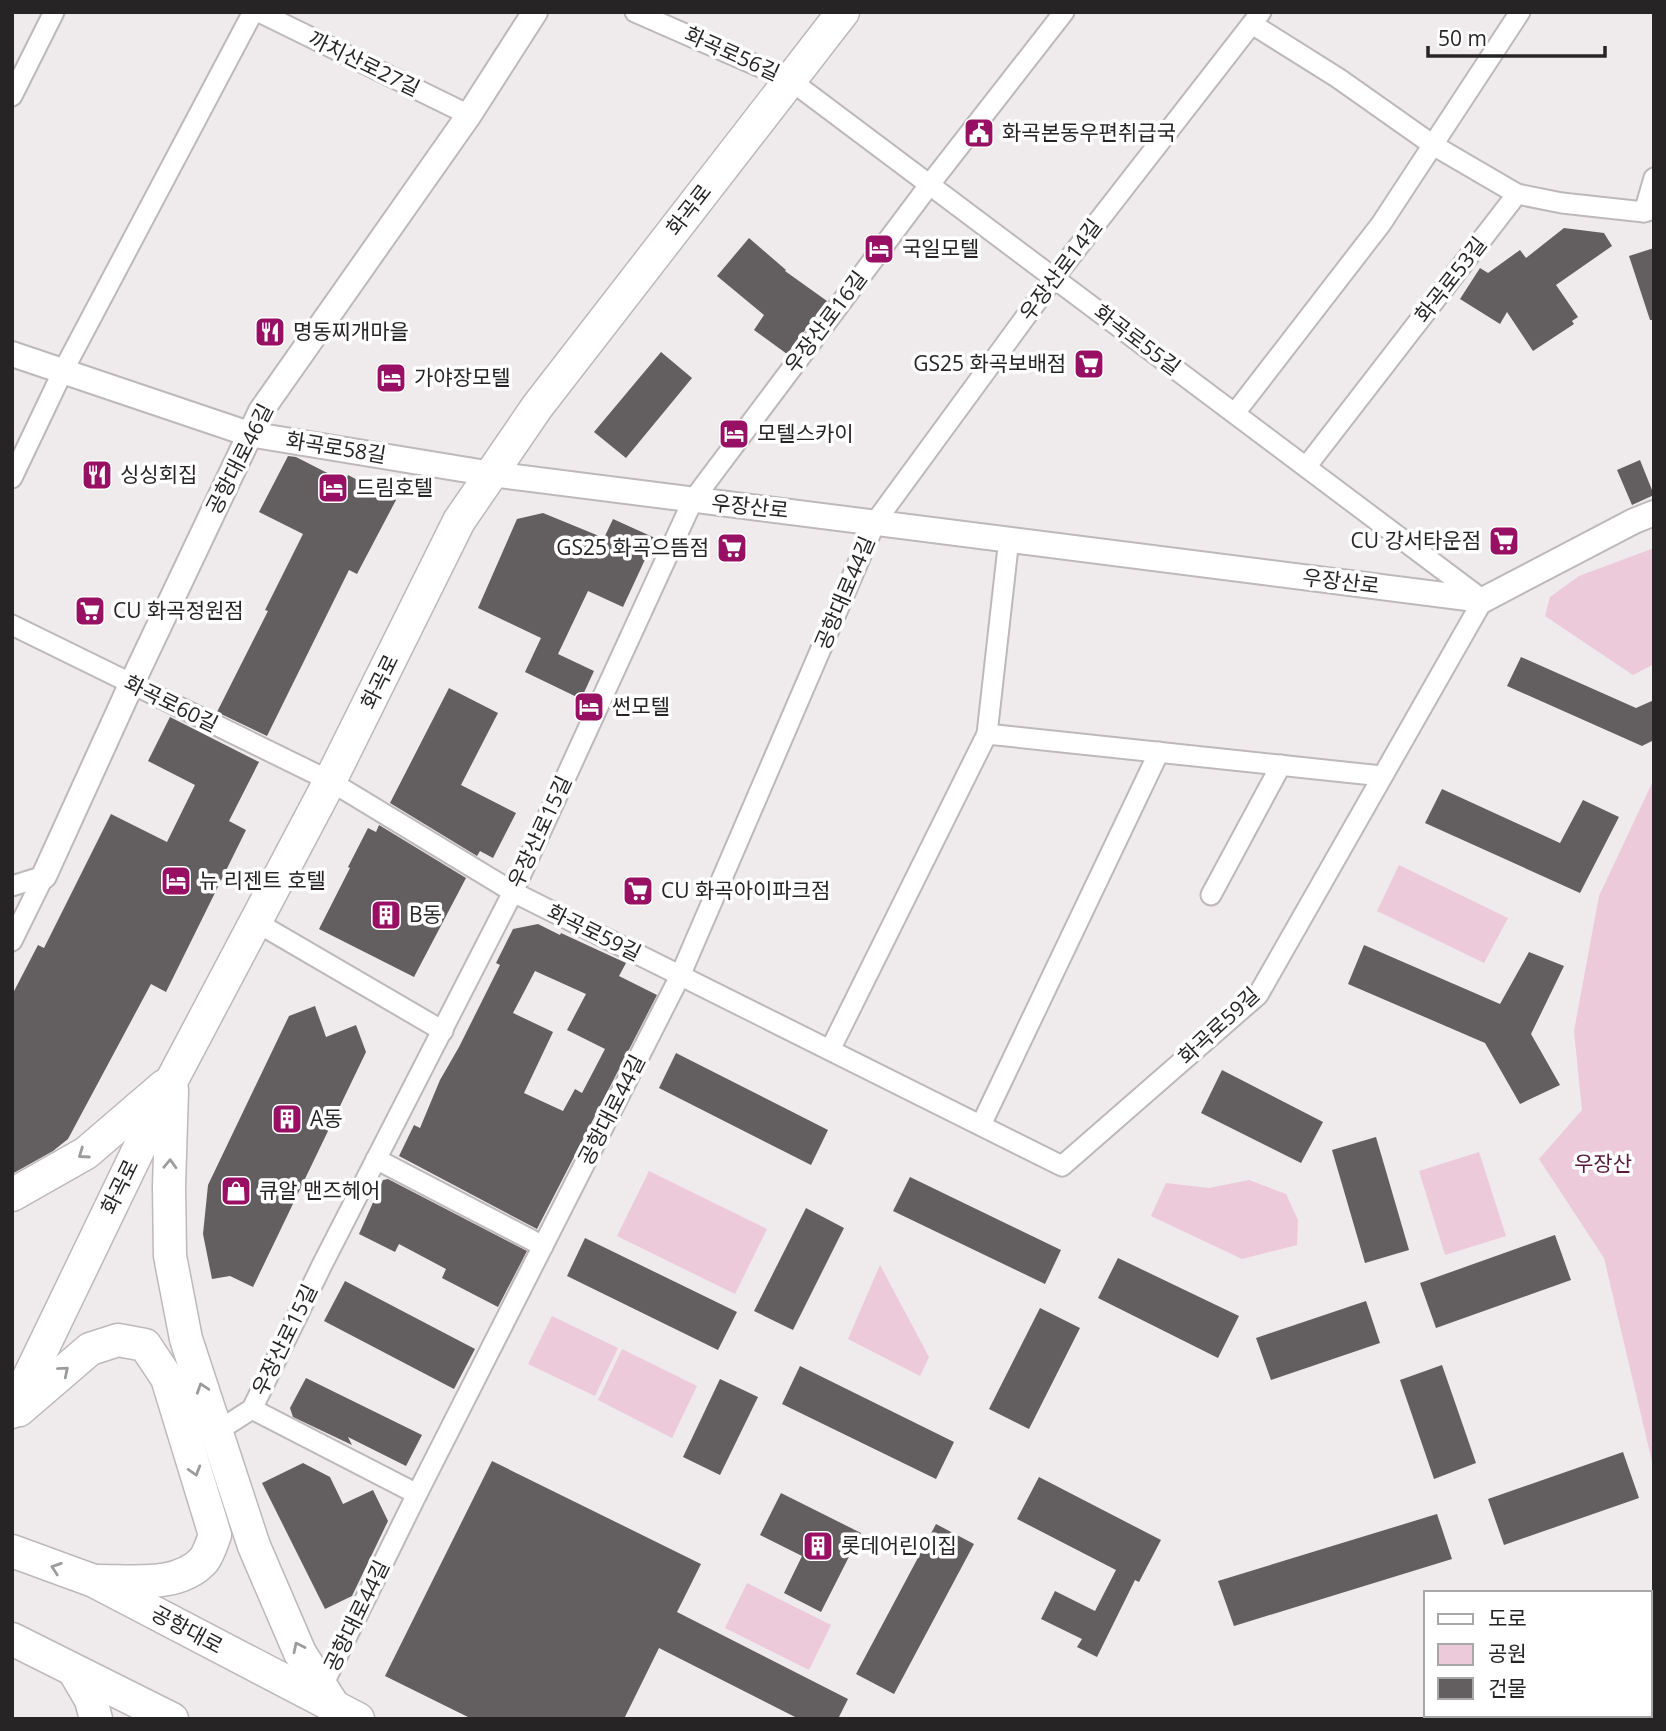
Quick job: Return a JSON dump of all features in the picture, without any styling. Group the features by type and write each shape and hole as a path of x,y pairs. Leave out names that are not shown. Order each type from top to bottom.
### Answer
{"main road":[{"name":"화곡로","path":"12,1414 173,1078 330,781 459,521 537,407 842,12"},
{"path":"12,1195 86,1153 173,1078"},
{"path":"173,1078 169,1185 170,1256 186,1339 254,1546 300,1653 338,1704"},
{"path":"12,1414 90,1349 118,1340 145,1345 167,1378 215,1535 205,1558 186,1575 163,1580 94,1581"},
{"name":"공항대로","path":"12,1551 25,1558 94,1581 338,1704"},
{"path":"12,1639 172,1719"},
{"path":"74,1671 91,1700 96,1719"}],"street":[{"path":"12,96 54,12"},
{"path":"12,478 63,371 256,12"},
{"name":"까치산로27길","path":"256,12 469,116"},
{"name":"공항대로46길","path":"44,876 261,411 469,116 535,12"},
{"name":"화곡로56길","path":"635,12 790,80"},
{"name":"우장산로16길","path":"693,500 930,184 1064,12"},
{"path":"1235,414 1381,224 1520,12"},
{"name":"우장산로14길","path":"876,521 1054,278 1256,18 1433,145 1517,194"},
{"name":"화곡로55길","path":"790,80 1483,600"},
{"path":"1517,194 1562,203 1649,210 1654,178"},
{"name":"화곡로53길","path":"1306,467 1517,194"},
{"name":"화곡로58길","path":"12,354 249,434 492,474"},
{"name":"우장산로","path":"492,474 1483,600"},
{"name":"우장산로15길","path":"216,1432 252,1409 513,892 693,500"},
{"path":"1483,600 1654,513"},
{"name":"공항대로44길","path":"338,1704 417,1494 681,976 876,521"},
{"path":"830,1051 987,734 1009,538"},
{"name":"화곡로59길","path":"330,781 513,892 1062,1166 1258,995 1483,600"},
{"name":"화곡로60길","path":"12,625 330,781"},
{"path":"987,734 1382,776"},
{"path":"981,1125 1159,752"},
{"path":"1211,895 1282,765"},
{"path":"12,886 44,876"},
{"path":"12,941 44,876"},
{"path":"256,922 443,1031"},
{"path":"376,1159 543,1246"},
{"name":"우장산로15길","path":"252,1409 417,1494"}],"green space":[{"path":"1654,548 1654,664 1633,675 1545,616 1550,597 1579,576"},
{"name":"우장산","path":"1654,779 1654,1470 1604,1258 1539,1159 1582,1110 1574,1031 1599,896"},
{"path":"1399,865 1508,918 1484,963 1377,911"},
{"path":"1479,1152 1506,1236 1445,1255 1419,1171"},
{"path":"649,1171 767,1229 735,1294 617,1236"},
{"path":"1249,1180 1286,1194 1298,1220 1297,1245 1242,1259 1151,1216 1166,1183 1209,1188"},
{"path":"880,1265 929,1357 920,1376 848,1339"},
{"path":"552,1316 618,1348 595,1396 528,1364"},
{"path":"622,1349 697,1386 672,1438 598,1400"},
{"path":"747,1583 831,1625 809,1670 725,1628"}],"building":[{"path":"1564,228 1604,233 1612,246 1556,285 1578,317 1572,321 1574,324 1533,351 1507,312 1500,324 1460,299 1480,268 1488,273 1520,250 1526,258"},
{"path":"749,238 785,271 827,301 787,354 754,330 764,315 717,276"},
{"path":"1654,248 1654,320 1650,320 1629,256"},
{"path":"661,352 692,378 626,458 594,432"},
{"path":"288,456 296,457 345,482 348,475 396,500 357,574 349,570 267,736 217,712 303,534 259,512"},
{"path":"1640,460 1654,495 1632,505 1617,470"},
{"path":"543,513 604,538 613,519 655,538 623,607 588,591 558,654 594,671 581,699 525,672 541,638 478,608 517,519"},
{"path":"1521,657 1636,708 1654,700 1654,740 1642,746 1507,686"},
{"path":"449,688 498,713 461,785 516,813 493,858 480,851 477,856 390,803"},
{"path":"170,717 259,762 229,821 246,830 166,992 151,984 68,1139 53,1151 12,1174 12,995 38,945 44,948 111,814 167,842 195,785 148,761"},
{"path":"1442,789 1560,843 1583,800 1619,817 1580,893 1425,823"},
{"name":"B동","path":"379,825 466,878 414,977 319,929 368,828 376,832"},
{"path":"538,924 560,935 561,933 626,963 619,976 657,995 537,1229 399,1156 414,1125 420,1128 440,1080 500,965 496,963 513,929","holes":["535,971 586,994 567,1030 605,1049 582,1093 575,1089 563,1111 524,1093 553,1032 513,1013"]},
{"path":"1364,945 1500,1004 1529,952 1564,966 1531,1034 1560,1085 1520,1104 1485,1043 1348,984"},
{"name":"A동","path":"315,1006 326,1037 356,1025 366,1052 253,1287 230,1276 212,1279 203,1234 208,1185 289,1016"},
{"path":"676,1053 828,1130 811,1165 659,1088"},
{"path":"1222,1070 1323,1122 1301,1163 1201,1113"},
{"path":"1376,1137 1409,1250 1365,1263 1332,1150"},
{"path":"910,1177 1061,1250 1045,1284 893,1211"},
{"path":"388,1179 527,1251 498,1307 442,1278 446,1269 399,1244 395,1252 359,1234 383,1180"},
{"path":"806,1208 844,1228 793,1330 754,1311"},
{"path":"1555,1235 1571,1280 1436,1328 1420,1283"},
{"path":"585,1238 737,1312 718,1350 567,1276"},
{"path":"1118,1258 1239,1316 1218,1358 1098,1298"},
{"path":"345,1281 475,1349 454,1389 324,1321"},
{"path":"1366,1301 1380,1343 1271,1380 1256,1338"},
{"path":"1040,1308 1080,1328 1029,1429 989,1409"},
{"path":"1442,1365 1476,1463 1434,1479 1400,1380"},
{"path":"800,1366 954,1442 936,1479 782,1404"},
{"path":"306,1378 422,1435 406,1466 348,1437 352,1445 293,1417 290,1408"},
{"path":"720,1379 758,1397 720,1475 683,1457"},
{"path":"1623,1452 1639,1498 1504,1545 1488,1499"},
{"path":"492,1461 701,1564 677,1612 848,1699 838,1719 799,1719 659,1648 624,1719 472,1719 385,1676"},
{"path":"303,1463 330,1477 343,1504 373,1490 388,1521 352,1596 325,1609 262,1483"},
{"path":"1039,1477 1161,1540 1139,1582 1135,1580 1097,1657 1077,1647 1082,1639 1041,1619 1055,1591 1095,1611 1116,1570 1017,1519"},
{"name":"롯데어린이집","path":"781,1493 861,1533 821,1612 784,1593 802,1556 760,1535"},
{"path":"1437,1514 1452,1559 1234,1626 1218,1581"},
{"path":"936,1524 974,1544 894,1694 856,1674"}],"place":[{"name":"화곡본동우편취급국","path":"979,133"},
{"name":"국일모텔","path":"879,249"},
{"name":"명동찌개마을","path":"270,332"},
{"name":"GS25 화곡보배점","path":"1089,364"},
{"name":"가야장모텔","path":"391,378"},
{"name":"모텔스카이","path":"734,434"},
{"name":"싱싱회집","path":"97,475"},
{"name":"드림호텔","path":"333,488"},
{"name":"CU 강서타운점","path":"1504,541"},
{"name":"GS25 화곡으뜸점","path":"732,548"},
{"name":"CU 화곡정원점","path":"90,611"},
{"name":"썬모텔","path":"589,707"},
{"name":"뉴 리젠트 호텔","path":"176,881"},
{"name":"CU 화곡아이파크점","path":"638,891"},
{"name":"B동","path":"386,915"},
{"name":"A동","path":"287,1119"},
{"name":"큐알 맨즈헤어","path":"236,1191"},
{"name":"롯데어린이집","path":"818,1546"}]}
